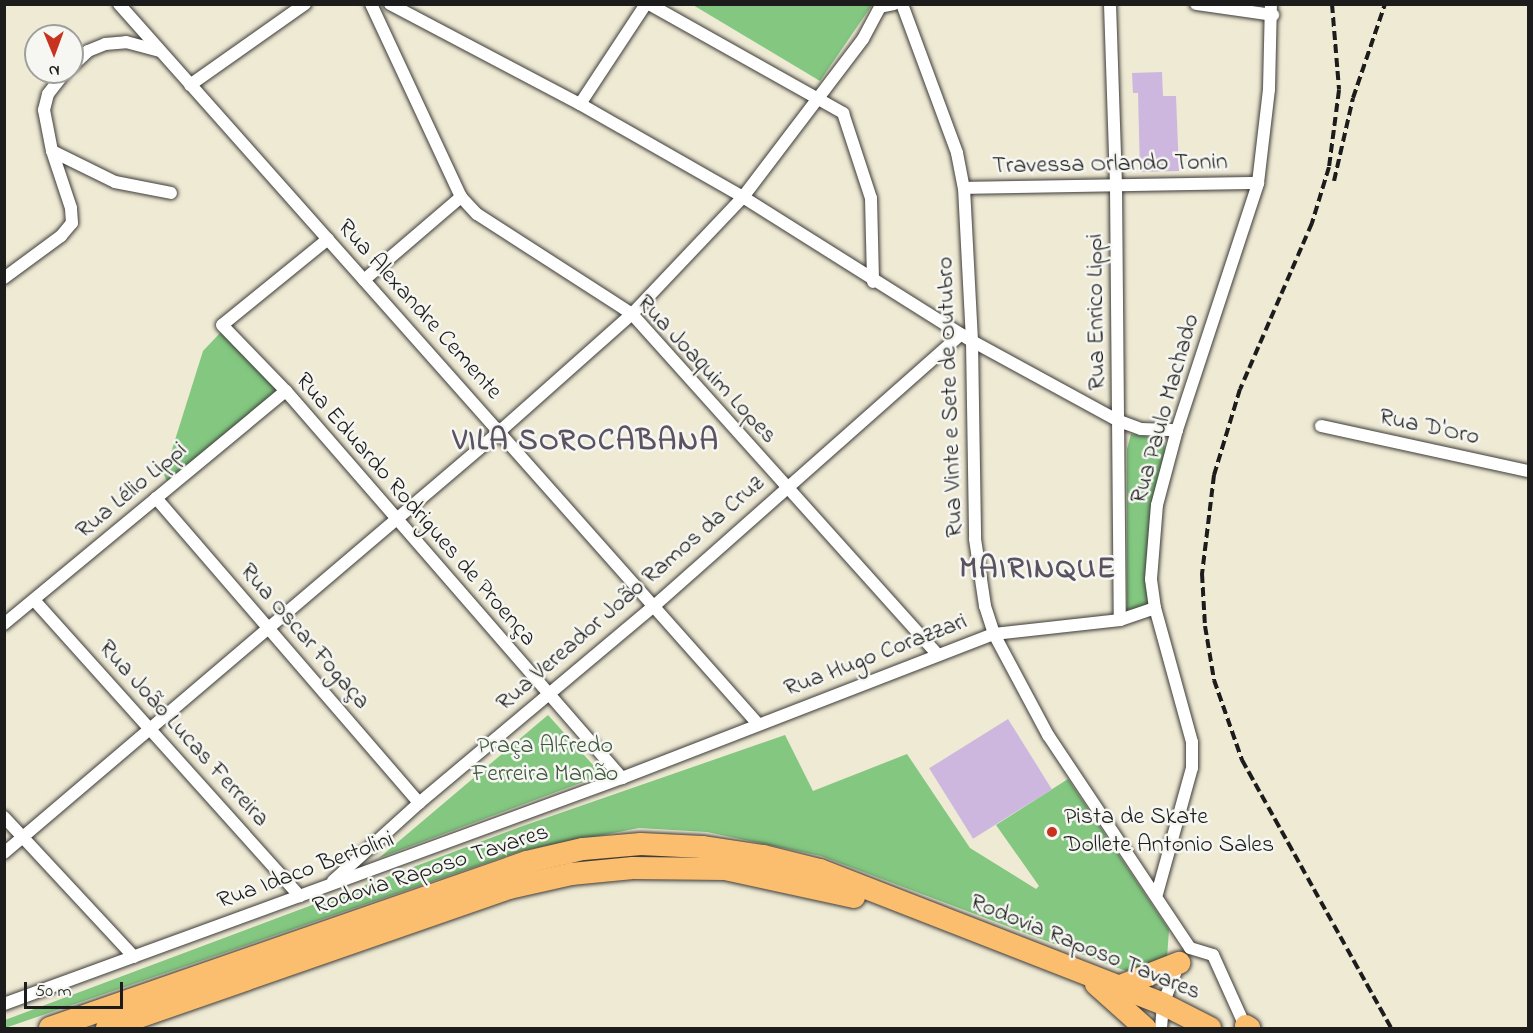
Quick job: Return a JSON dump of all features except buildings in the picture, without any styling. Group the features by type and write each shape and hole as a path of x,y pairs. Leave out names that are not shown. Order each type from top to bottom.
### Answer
{"highway":[{"name":"Rodovia Raposo Tavares","path":"50,1029 527,862 583,849 641,844 702,847 763,856 820,870 940,919 1162,1004 1210,1029"},
{"name":"Rodovia Raposo Tavares","path":"107,1029 509,888 571,874 633,868 725,868 772,876 940,919"},
{"path":"1118,987 1184,955"},
{"path":"1085,975 1145,1029"}],"street":[{"name":"Rua Alexandre Cemente","path":"119,4 758,724"},
{"path":"190,84 305,4"},
{"name":"Rua Joaquim Lopes","path":"371,4 460,197 477,214 632,314 785,488 937,654"},
{"path":"390,4 580,104 743,197 873,282 972,341 1119,421 1141,429 1177,430"},
{"path":"580,104 648,4 819,97 843,114 871,198 873,282"},
{"path":"4,853 397,520 632,314 743,197 863,39 880,6 894,4"},
{"name":"Rua Vinte e Sete de Outubro","path":"902,4 957,153 964,188 972,341 975,539 985,606 994,634 1048,735 1156,894 1184,955"},
{"name":"Rua Enrico Lippi","path":"1110,4 1116,187 1120,620"},
{"path":"1196,4 1272,10"},
{"name":"Rua Paulo Machado","path":"1156,894 1192,768 1192,742 1155,608 1151,579 1157,505 1177,430 1258,183 1272,10"},
{"path":"84,55 105,44 146,45 162,53"},
{"path":"4,278 61,236 72,223 71,208 52,151 44,110 48,94 56,84"},
{"path":"52,151 115,182 171,193"},
{"name":"Travessa Orlando Tonin","path":"964,188 1258,183"},
{"path":"364,280 460,197"},
{"name":"Rua Eduardo Rodrigues de Proença","path":"328,239 222,325 286,391 547,695 622,778"},
{"name":"Rua Vereador João Ramos da Cruz","path":"328,886 419,803 654,606 961,334"},
{"name":"Rua Lélio Lippi","path":"4,624 286,391"},
{"name":"Rua D'Oro","path":"1321,426 1528,471"},
{"name":"Rua Oscar Fogaça","path":"156,498 419,803"},
{"name":"Rua João Lucas Ferreira","path":"34,600 300,896"},
{"name":"Rua Hugo Corazzari","path":"622,778 937,654 994,634 1120,620 1155,608"},
{"name":"Rua Idaco Bertolini","path":"4,1004 622,778"},
{"path":"4,817 134,957"},
{"path":"1161,1029 1162,1004 1184,955 1213,955 1247,1028"}],"green space":[{"path":"872,4 820,81 693,5"},
{"path":"221,332 280,393 167,481 164,475 203,351"},
{"path":"1131,434 1164,439 1165,454 1149,606 1127,610 1127,449"},
{"name":"Praça Alfredo Ferreira Manão","path":"548,715 602,775 379,858"},
{"path":"785,735 813,791 907,754 970,848 1036,889 1039,886 996,825 1068,779 1169,930 1167,958 1134,974 821,856 707,832 639,828 521,851 5,1028 5,1020 520,827"}],"railway":[{"path":"1332,4 1339,90 1329,167 1312,223 1240,389 1214,475 1202,574 1205,626 1214,680 1242,760 1391,1028"},
{"path":"1334,181 1353,98 1385,4"}],"place":[{"name":"Pista de Skate Dollete Antonio Sales","path":"1052,832"}],"district":[{"name":"VILA SOROCABANA","path":"586,442"},
{"name":"MAIRINQUE","path":"1038,570"}]}
